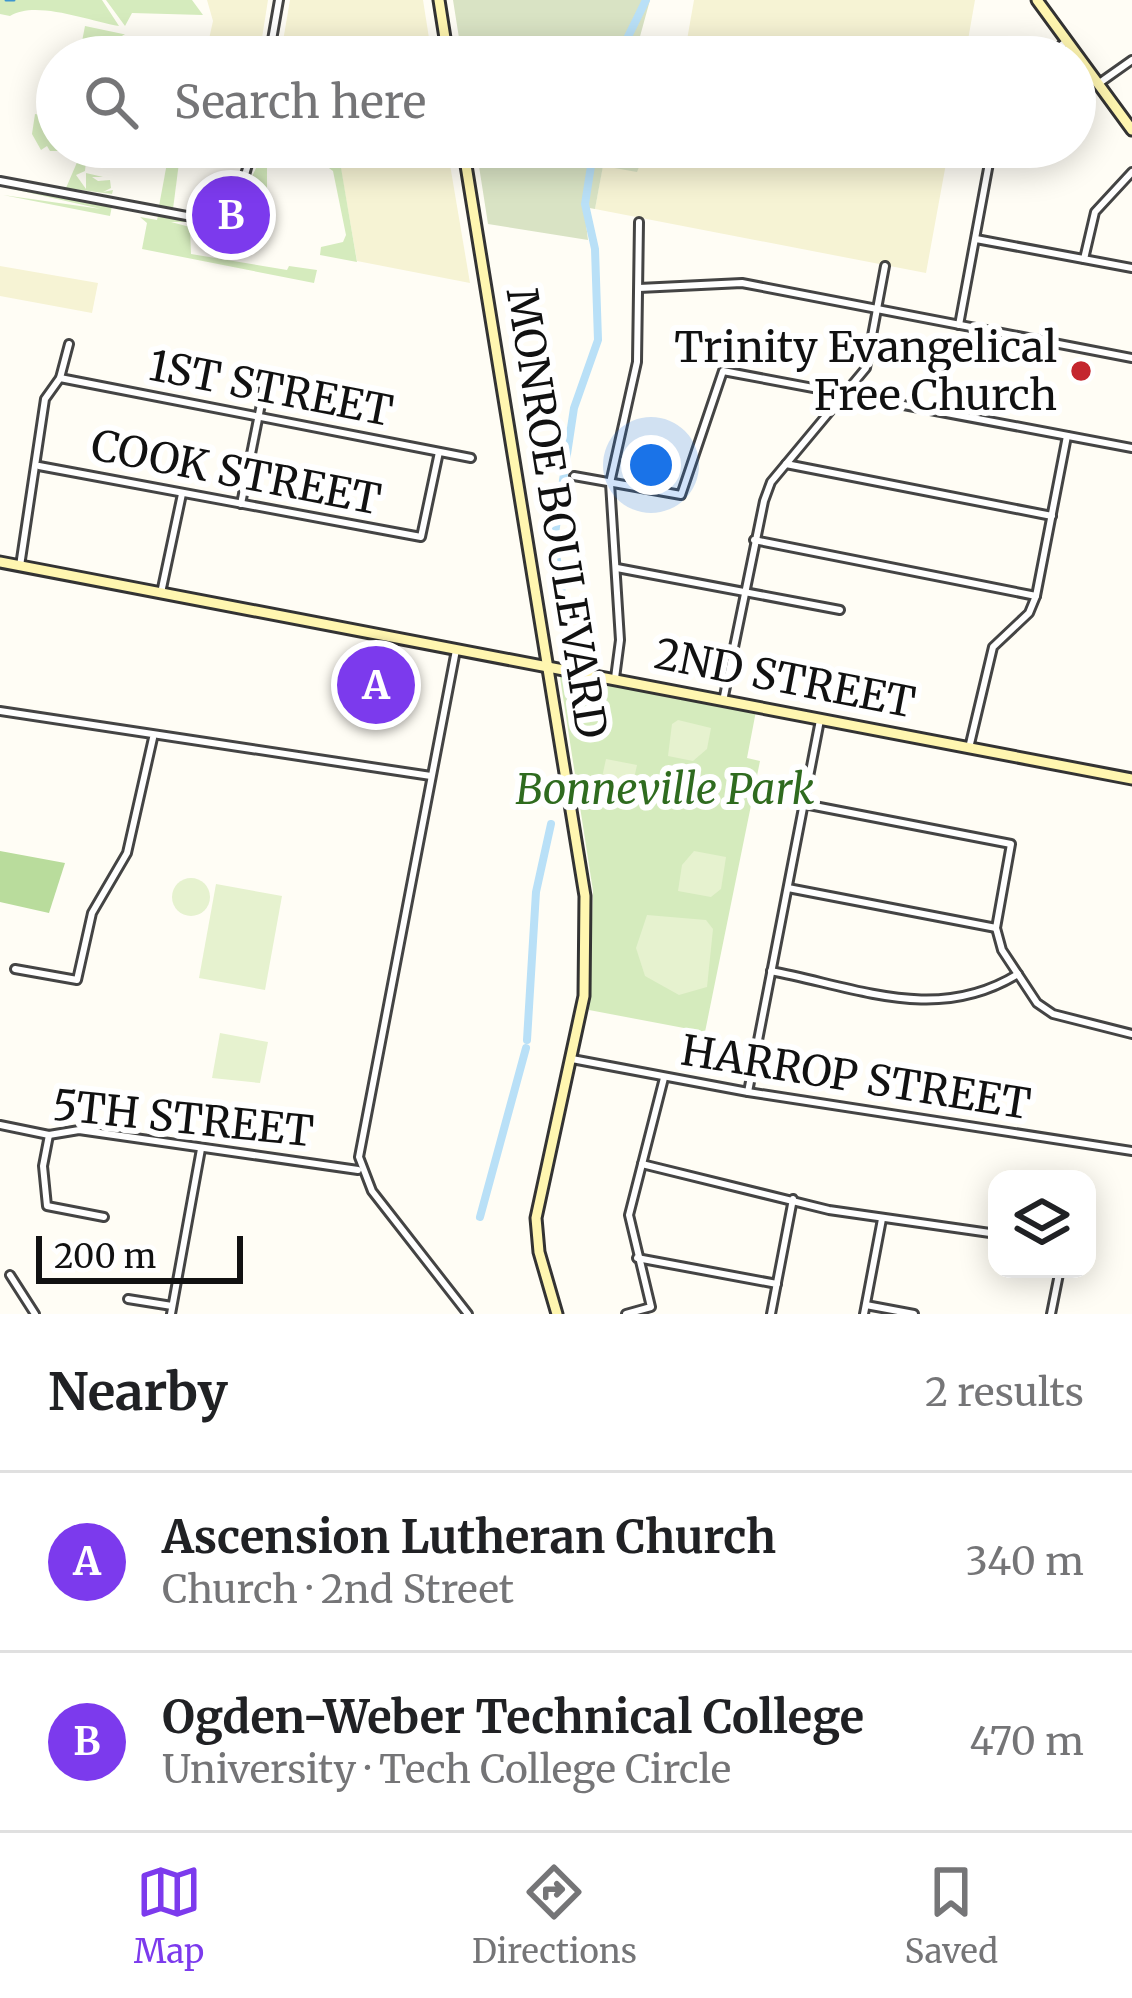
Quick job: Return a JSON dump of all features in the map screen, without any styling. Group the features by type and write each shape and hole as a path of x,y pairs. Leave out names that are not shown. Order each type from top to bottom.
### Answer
{"main road":[{"path":"439,0 445,36"},
{"path":"1036,0 1062,36"},
{"path":"1096,82 1132,130"},
{"name":"MONROE BOULEVARD","path":"467,168 587,931 585,989 536,1218 539,1252 557,1314"},
{"name":"2ND STREET","path":"0,562 1132,779"}],"street":[{"path":"272,36 278,0"},
{"path":"1098,85 1132,60"},
{"path":"0,181 202,217 239,196 247,168"},
{"path":"958,326 988,168"},
{"path":"1084,260 1095,212 1132,172"},
{"path":"615,678 620,640 610,483 637,362 639,222"},
{"path":"976,239 1132,268"},
{"path":"723,701 754,540 771,482 866,368 885,266"},
{"path":"638,288 742,284 1132,358"},
{"path":"20,566 39,466 45,399 60,378 69,344"},
{"path":"574,476 681,495 724,371 1132,448"},
{"path":"241,504 267,374"},
{"name":"1ST STREET","path":"60,378 471,458"},
{"path":"969,748 993,646 1029,613 1036,596 1067,436"},
{"name":"COOK STREET","path":"39,466 421,537 439,452"},
{"path":"786,464 1052,516"},
{"path":"161,593 182,494"},
{"path":"754,540 1036,596"},
{"path":"617,568 840,610"},
{"path":"456,650 360,1132 359,1170 468,1314"},
{"path":"0,711 153,738 431,776"},
{"path":"748,1092 820,720"},
{"path":"15,969 77,980 92,913 127,853 153,738"},
{"path":"804,804 1011,844 996,928 1001,950 1036,1003 1053,1014 1132,1034"},
{"path":"788,888 996,928"},
{"path":"772,971 930,1002 988,992 1018,974"},
{"name":"HARROP STREET","path":"572,1059 748,1092 1132,1151"},
{"path":"626,1314 651,1307 629,1215 664,1078"},
{"name":"5TH STREET","path":"0,1125 50,1135 79,1130 359,1170"},
{"path":"50,1135 43,1166 47,1207 104,1216"},
{"path":"128,1300 171,1310 201,1149"},
{"path":"642,1165 882,1219 988,1233"},
{"path":"771,1314 793,1199"},
{"path":"882,1219 865,1310 914,1314"},
{"path":"637,1258 777,1284"},
{"path":"10,1275 34,1314"},
{"path":"1051,1314 1058,1278"}],"shaded area":[{"path":"207,0 268,0 262,36 210,36 213,21"},
{"path":"290,0 423,0 429,36 284,36"},
{"path":"694,0 975,0 969,36 688,36"},
{"path":"341,168 451,168 470,283 357,261"},
{"path":"602,168 945,168 926,273 595,209"},
{"path":"0,266 98,283 92,313 0,296"}],"green space":[{"path":"0,0 102,0 119,26 47,11 0,14"},
{"path":"106,0 192,0 203,15 132,13 125,26"},
{"path":"453,0 650,0 640,36 459,36"},
{"path":"85,26 125,34 122,36 83,36"},
{"path":"75,168 85,168 76,175 86,189 86,173 103,177 92,177 98,181 110,180 111,188 103,192 113,190 112,194 66,188"},
{"path":"166,168 178,168 173,209 159,206"},
{"path":"256,168 267,168 267,198 259,201 248,190 258,204 255,209 242,197"},
{"path":"329,168 341,168 357,262 320,255 321,247 343,242 346,235"},
{"path":"479,168 603,168 595,209 584,207 588,240 488,224"},
{"path":"4,187 112,206 110,216 3,195 101,209"},
{"path":"236,204 252,217 245,220 240,249 198,242 200,225 210,223 201,220"},
{"path":"158,216 190,222 171,222 190,227 191,254 287,270 289,266 317,270 314,283 142,249 147,223 140,217 157,220"},
{"name":"Bonneville Park","path":"559,671 756,711 747,758 760,761 705,1032 589,1010 593,891"},
{"path":"678,720 711,728 707,749 693,761 668,756 672,724"},
{"path":"606,759 637,765 632,788 601,782"},
{"path":"0,851 65,863 49,913 0,902"},
{"path":"694,851 726,857 721,889 711,897 678,891 682,865"},
{"path":"191,878 205,883 210,897 205,911 191,916 177,911 172,897 177,883"},
{"path":"216,884 282,896 265,990 199,978"},
{"path":"647,915 706,920 713,929 707,987 679,995 645,976 636,948"},
{"path":"220,1033 268,1042 260,1083 212,1078"}],"waterway":[{"path":"6,0 14,0"},
{"path":"628,36 646,0"},
{"path":"572,660 554,540 574,408 598,340 595,249 585,204 591,168"},
{"path":"527,1040 536,892 551,824"},
{"path":"480,1217 526,1048"}],"place":[{"name":"Ogden-Weber Technical College","path":"231,215"},
{"name":"Trinity Evangelical Free Church","path":"1081,371"},
{"name":"Ascension Lutheran Church","path":"376,685"}]}
